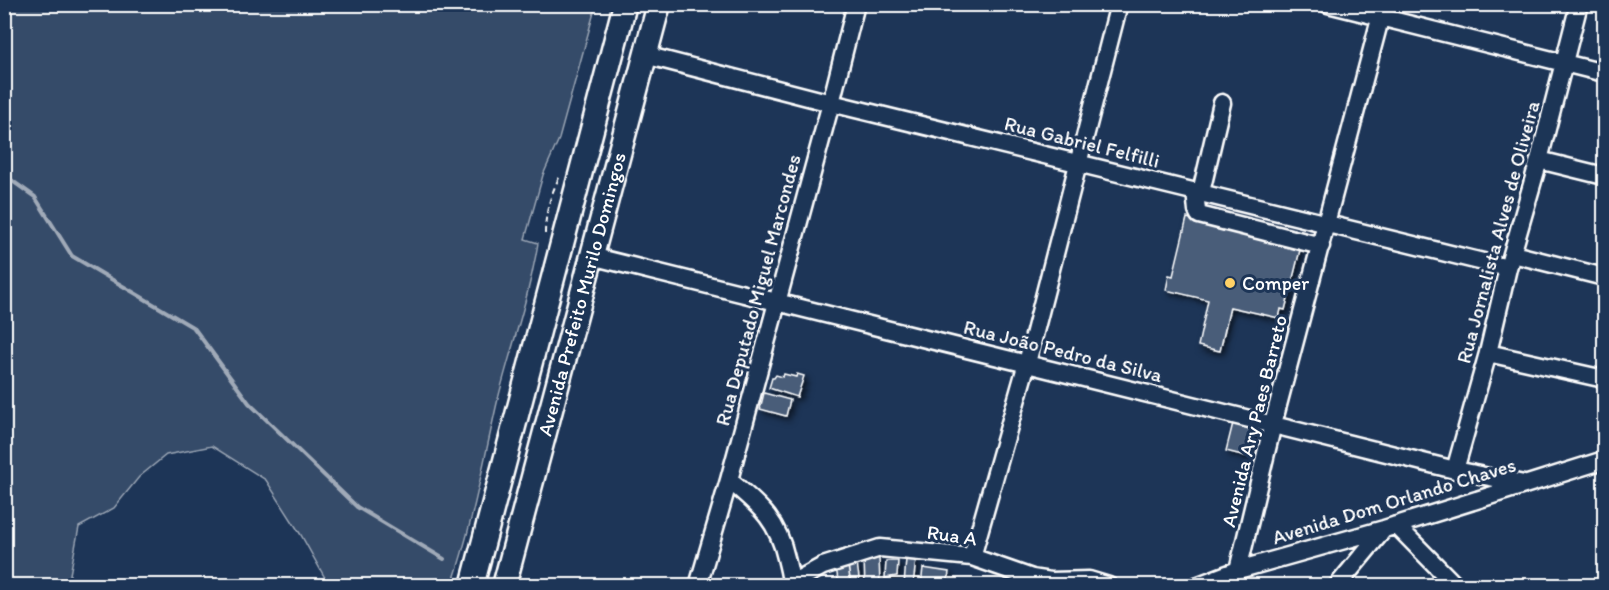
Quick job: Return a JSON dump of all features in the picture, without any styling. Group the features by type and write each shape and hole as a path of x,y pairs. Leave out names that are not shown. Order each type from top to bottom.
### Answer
{"main road":[{"name":"Avenida Prefeito Murilo Domingos","path":"472,585 624,4"},
{"name":"Avenida Prefeito Murilo Domingos","path":"504,585 659,4"}],"street":[{"name":"Rua Deputado Miguel Marcondes","path":"698,585 729,480 856,4"},
{"path":"972,557 1027,363 1119,4"},
{"path":"1328,4 1382,11 1605,72"},
{"name":"Rua Jornalista Alves de Oliveira","path":"1455,470 1488,353 1510,261 1539,160 1579,4"},
{"name":"Avenida Ary Paes Barreto","path":"1238,570 1273,424 1322,246 1382,11"},
{"name":"Rua Gabriel Felfilli","path":"645,55 831,103 1328,223 1510,261 1605,277"},
{"path":"1222,103 1198,192 1197,211 1200,215 1322,246"},
{"path":"1539,160 1605,176"},
{"name":"Rua João Pedro da Silva","path":"591,256 1455,470 1524,484"},
{"path":"1488,353 1605,379"},
{"name":"Avenida Dom Orlando Chaves","path":"1196,585 1238,570 1390,527 1605,460"},
{"path":"729,480 758,505 776,527 783,542 791,584"},
{"path":"1337,585 1390,527 1456,585"},
{"name":"Rua A","path":"791,584 823,566 880,548 972,557 1032,578 1089,580 1109,585"}],"shaded area":[{"path":"4,5 596,5 559,139 543,175 525,239 538,243 534,263 497,403 471,518 452,585 329,585 266,480 212,446 166,455 139,477 114,508 79,527 68,585 5,585"}],"building":[{"name":"Comper","path":"1187,218 1301,246 1285,310 1281,309 1279,318 1230,307 1220,351 1198,346 1208,300 1166,290 1169,275 1173,276"},
{"path":"784,374 804,376 797,397 769,388 772,378 776,375 783,377"},
{"path":"764,393 790,400 786,416 760,409"},
{"path":"1233,423 1254,429 1246,456 1226,451"},
{"path":"879,557 880,586 865,586 864,558"},
{"path":"906,559 916,559 913,586 904,586"},
{"path":"886,561 898,561 897,576 885,578"},
{"path":"857,563 860,586 851,586 848,564"},
{"path":"848,566 851,586 839,586 836,567"},
{"path":"923,568 949,572 947,586 921,586"}],"waterway":[{"path":"4,175 35,197 72,256 194,328 249,403 357,507 444,559"}],"place":[{"name":"Comper","path":"1230,283"}]}
